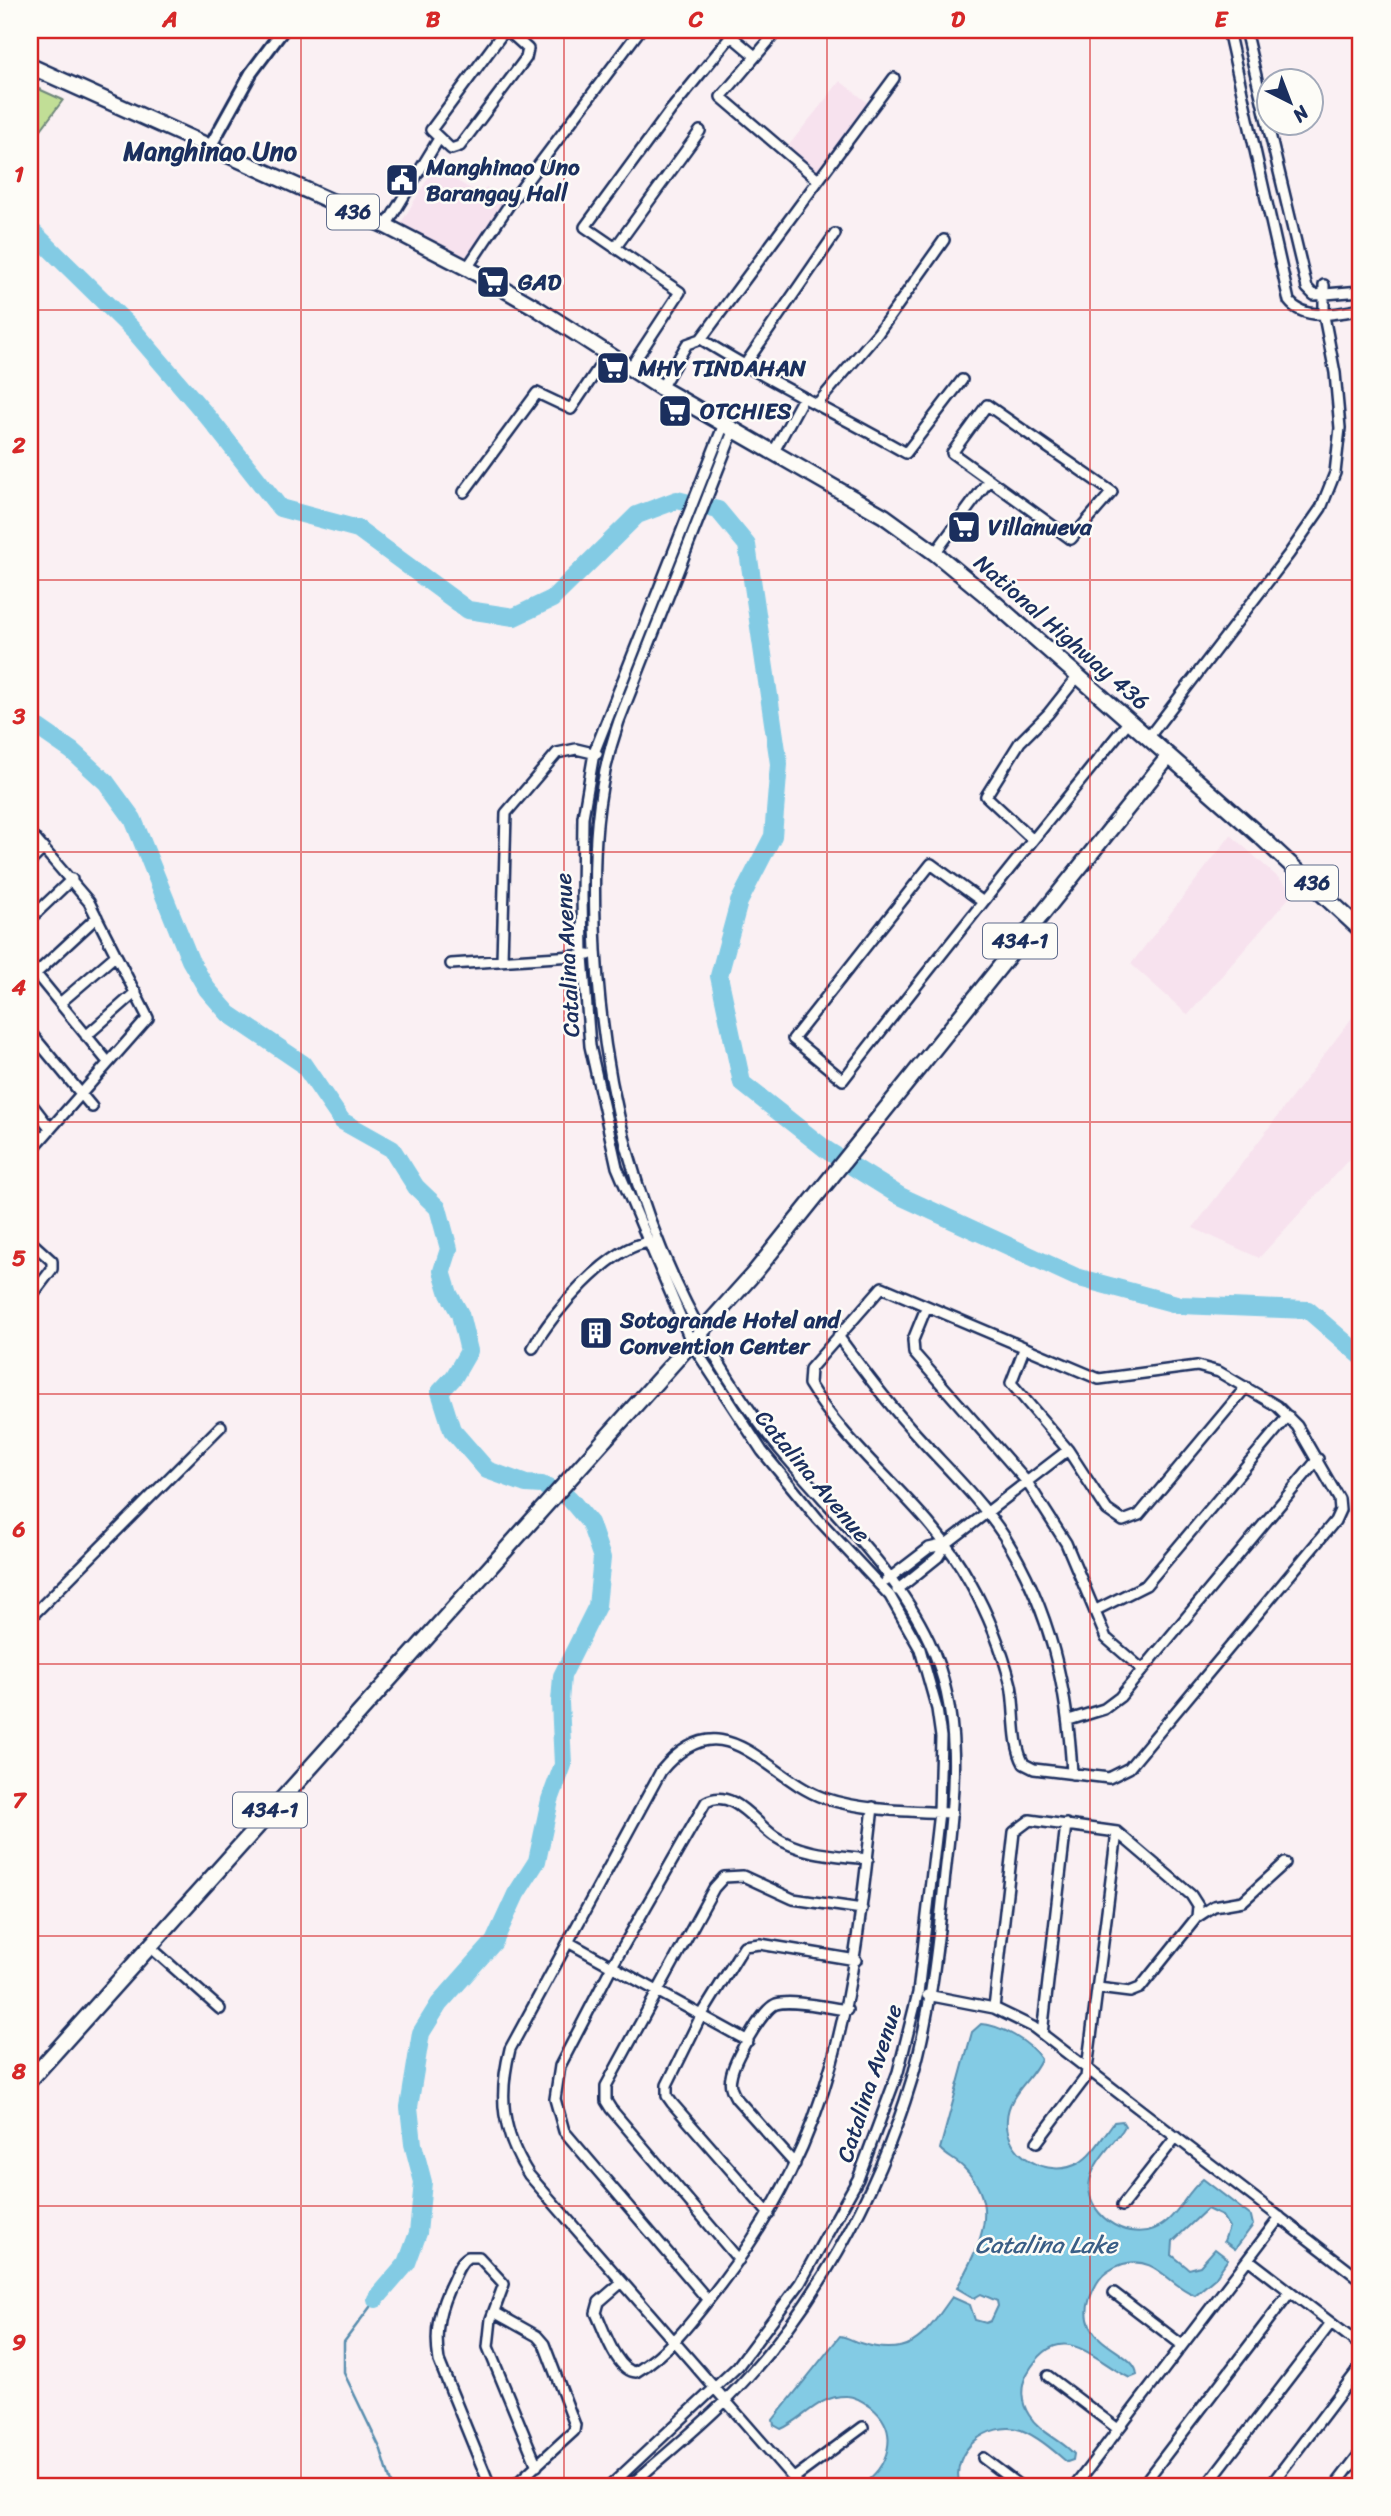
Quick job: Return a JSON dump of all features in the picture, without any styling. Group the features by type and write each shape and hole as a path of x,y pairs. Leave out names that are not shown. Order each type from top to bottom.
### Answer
{"main road":[{"name":"National Highway 436","path":"30,66 386,226 467,268 661,388 864,504 935,553 1148,737 1361,930"},
{"name":"434-1","path":"30,2080 148,1945 692,1344 798,1217 1169,756"}],"street":[{"path":"209,147 251,73 283,30"},
{"path":"506,30 528,49 526,58 460,146 451,149 438,140 431,130 506,30"},
{"path":"467,268 512,202 640,30"},
{"path":"778,30 721,97 818,180"},
{"path":"1228,30 1289,301 1294,306 1324,316 1361,309"},
{"path":"1245,30 1307,288 1314,295 1325,290 1361,291"},
{"path":"630,368 680,292 585,227 731,32 755,56"},
{"path":"661,388 687,344 701,339 894,78"},
{"path":"615,248 700,131"},
{"path":"386,226 438,140"},
{"path":"744,366 835,234"},
{"path":"818,403 887,321 944,240"},
{"path":"1148,737 1289,554 1321,508 1335,473 1340,428 1335,373 1324,316 1325,290"},
{"path":"701,339 744,366 803,398 818,403 906,453 962,380"},
{"path":"464,492 537,393 571,409 608,354"},
{"path":"773,453 803,398"},
{"path":"987,405 1112,492 1071,539 989,480 952,453 987,405"},
{"name":"Catalina Avenue","path":"610,2486 716,2389 774,2321 836,2222 879,2130 898,2072 918,1993 939,1812 941,1767 937,1709 920,1650 890,1596 818,1519 762,1451 692,1344 621,1179 607,1131 590,1046 583,956 583,817 594,753 729,427"},
{"path":"935,553 989,480"},
{"name":"Catalina Avenue","path":"629,2486 726,2400 787,2328 813,2290 872,2186 913,2075 930,1995 952,1813 955,1739 943,1676 920,1623 899,1588 828,1508 753,1416 702,1332 658,1243 630,1164 611,1090 603,1044 596,955 595,819 607,757 685,537"},
{"path":"1033,840 986,796 1020,742 1048,714 1078,676"},
{"path":"983,902 931,864 793,1039 843,1080 1129,721"},
{"path":"502,960 506,813 557,753 576,749 607,757"},
{"path":"30,833 72,880 97,917 148,1018 30,1152"},
{"path":"30,862 44,848"},
{"path":"30,919 72,880"},
{"path":"97,917 33,976 60,1003 108,1062"},
{"path":"60,1003 116,955"},
{"path":"451,964 596,955"},
{"path":"86,1036 136,992"},
{"path":"30,1032 92,1107"},
{"path":"30,1102 50,1128"},
{"path":"30,1241 52,1261 52,1269 30,1298"},
{"path":"533,1348 544,1327 575,1289 601,1269 646,1242 658,1243"},
{"path":"882,1287 926,1308 1099,1379 1197,1367 1219,1372 1278,1406 1288,1416 1318,1459 1339,1499 1340,1510 1335,1521 1129,1768 1114,1778 1034,1769 1021,1758 1011,1686 993,1629 971,1584 946,1544 846,1432 809,1384 810,1369 838,1336 882,1287"},
{"path":"926,1308 913,1340 914,1353 1027,1482 1066,1543 1096,1610 1105,1638 1143,1670"},
{"path":"838,1336 882,1395 987,1513 1018,1559 1042,1611 1059,1665 1069,1720 1072,1774"},
{"path":"1024,1349 1012,1383 1069,1450 1112,1516 1123,1521 1132,1520 1246,1387"},
{"path":"1096,1610 1146,1585 1288,1416"},
{"path":"30,1618 221,1426"},
{"path":"890,1596 938,1558 946,1544 1069,1450"},
{"path":"1069,1720 1111,1705 1318,1459"},
{"path":"881,1586 929,1548 946,1544"},
{"path":"863,2427 797,2482 529,2175 514,2151 504,2118 503,2089 510,2049 661,1771 682,1751 708,1742 736,1744 749,1748 809,1792 840,1802 952,1813"},
{"path":"708,2300 576,2147 560,2121 555,2099 557,2076 612,1966 698,1813 711,1799 731,1801 787,1845 813,1853 867,1859"},
{"path":"622,2282 599,2302 596,2313 622,2365 630,2372 636,2372 674,2342 739,2260 769,2214 795,2164 824,2094 847,2010 856,1960 873,1807"},
{"path":"994,2008 1014,1832 1030,1820 1117,1832 1191,1895 1198,1906 1197,1917"},
{"path":"1042,2034 1066,1824"},
{"path":"1037,2143 1082,2085 1088,2070 1117,1832"},
{"path":"1098,1989 1130,1992 1140,1988 1197,1917 1214,1906 1243,1901 1285,1863"},
{"path":"739,2260 606,2101 606,2086 714,1888 724,1877 743,1876 793,1899 862,1909"},
{"path":"568,1942 748,2041"},
{"path":"769,2214 667,2096 667,2085 701,2016 740,1949 749,1944 856,1960"},
{"path":"148,1945 220,2009"},
{"path":"918,1993 994,2008 1016,2017 1042,2034 1361,2280"},
{"path":"795,2164 736,2098 730,2087 731,2074 763,2014 779,2003 847,2010"},
{"path":"1122,2206 1176,2137"},
{"path":"1074,2486 1280,2217"},
{"path":"490,2486 439,2361 437,2346 436,2332 442,2302 461,2263 468,2257 480,2258 503,2280 504,2289 487,2333 488,2347 537,2466"},
{"path":"1248,2259 1361,2346"},
{"path":"1142,2486 1290,2291"},
{"path":"1114,2293 1182,2345"},
{"path":"494,2312 537,2336 544,2344 575,2425 574,2431 514,2486"},
{"path":"1206,2486 1331,2323"},
{"path":"1270,2486 1361,2366"},
{"path":"1048,2376 1118,2429"},
{"path":"1335,2486 1361,2452"},
{"path":"983,2458 1020,2486"}],"shaded area":[{"path":"840,81 871,105 817,174 785,150"},
{"path":"434,168 480,194 486,187 509,200 470,261 400,225"},
{"path":"1231,835 1294,892 1188,1015 1131,964"},
{"path":"1361,1006 1361,1146 1259,1258 1193,1228"}],"green space":[{"path":"30,85 63,100 30,144"}],"water":[{"name":"Catalina Lake","path":"981,2024 1014,2036 1041,2059 1011,2102 1007,2119 1008,2132 1013,2143 1030,2161 1054,2168 1079,2163 1094,2150 1114,2122 1122,2121 1125,2126 1099,2160 1090,2180 1093,2203 1108,2221 1131,2231 1154,2229 1168,2220 1203,2179 1251,2216 1253,2225 1235,2249 1224,2241 1229,2227 1222,2216 1207,2209 1173,2241 1172,2255 1189,2269 1200,2266 1215,2249 1228,2259 1215,2278 1195,2295 1153,2267 1134,2262 1119,2265 1099,2280 1088,2303 1088,2319 1094,2332 1134,2366 1137,2375 1130,2378 1077,2347 1052,2347 1040,2356 1025,2379 1022,2390 1024,2405 1039,2427 1074,2454 1073,2460 1067,2462 1033,2436 1009,2428 985,2434 966,2450 958,2473 960,2486 860,2486 878,2469 888,2448 886,2427 871,2407 853,2397 837,2397 820,2403 781,2429 774,2425 773,2420 840,2336 878,2347 906,2345 925,2332 952,2297 970,2305 975,2320 986,2323 991,2321 998,2306 997,2301 981,2294 974,2298 957,2288 979,2243 984,2213 982,2198 965,2169 940,2149 972,2032"}],"waterway":[{"path":"30,229 135,332 213,423 280,508 358,529 468,610 514,617 552,599 637,515 677,500 718,510 747,545 779,764 773,836 739,902 719,976 742,1083 828,1151 900,1196 1076,1277 1180,1305 1308,1310 1361,1356"},
{"path":"30,722 72,751 106,782 133,819 190,960 207,989 229,1014 303,1064 342,1121 392,1149 416,1187 438,1208 449,1249 442,1271 449,1294 460,1314 469,1351 454,1377 440,1392 452,1430 487,1470 526,1484 542,1485 569,1498 590,1523 602,1558 597,1606 562,1676 560,1702 563,1765 550,1800 537,1861 516,1894 494,1942 439,2004 421,2033 409,2107 413,2144 423,2182 418,2233 407,2263 376,2299"},
{"path":"376,2299 344,2342 344,2373 381,2450 392,2486"}],"place":[{"name":"Manghinao Uno Barangay Hall","path":"402,180"},
{"name":"GAD","path":"493,282"},
{"name":"MHY TINDAHAN","path":"613,368"},
{"name":"OTCHIES","path":"675,411"},
{"name":"Villanueva","path":"964,527"},
{"name":"Sotogrande Hotel and Convention Center","path":"596,1333"}],"district":[{"name":"Manghinao Uno","path":"210,151"}]}
